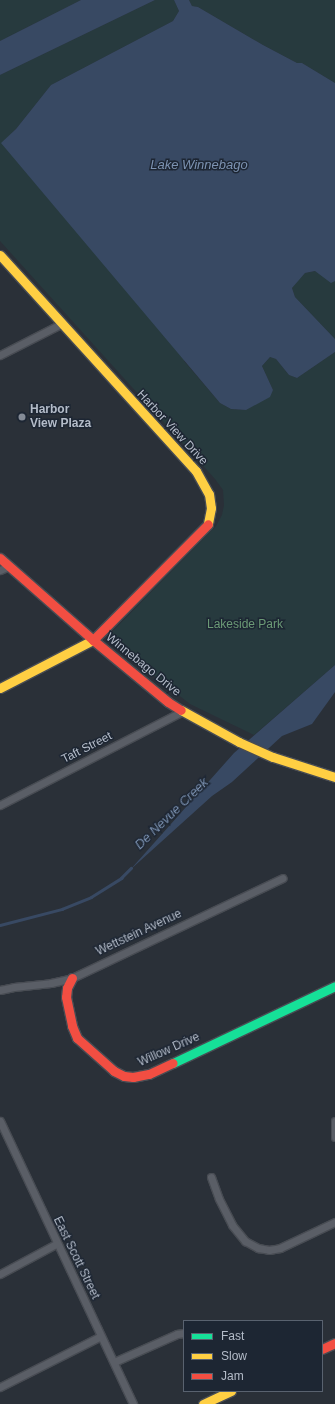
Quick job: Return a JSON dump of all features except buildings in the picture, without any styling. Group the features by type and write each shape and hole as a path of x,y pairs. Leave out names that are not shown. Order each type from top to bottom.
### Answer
{"street":[{"name":"Harbor View Drive","path":"0,255 196,471 204,483 211,503 211,512 207,526 93,640 0,688"},
{"path":"0,355 61,324"},
{"name":"Winnebago Drive","path":"0,558 93,640 168,702 239,742 273,757 335,777"},
{"path":"0,570 9,566"},
{"name":"Taft Street","path":"0,805 183,711"},
{"name":"Wettstein Avenue","path":"0,990 14,986 51,983 72,978 282,878"},
{"name":"Willow Drive","path":"72,978 67,988 66,997 72,1026 77,1038 112,1070 124,1076 133,1077 148,1074 335,986"},
{"name":"East Scott Street","path":"0,1121 56,1244 134,1404"},
{"path":"335,1121 335,1137"},
{"path":"212,1177 219,1199 232,1225 245,1241 258,1248 269,1250 280,1248 335,1222"},
{"path":"0,1274 56,1244"},
{"path":"114,1362 175,1335 183,1333"},
{"path":"0,1387 101,1336"},
{"path":"323,1349 335,1343"},
{"path":"203,1404 220,1393"}],"green space":[{"path":"0,0 81,0 0,41"},
{"name":"Lakeside Park","path":"155,0 174,0 179,11 173,21 51,85 16,129 2,143 220,403 231,409 246,410 273,390 262,366 270,357 276,359 289,375 297,378 335,352 335,665 254,735 190,704 106,638 216,526 222,515 224,505 223,490 215,479 0,241 0,75"},
{"path":"189,0 335,0 335,83 302,63 297,63 263,45 198,7 192,6"},
{"path":"315,271 335,281 335,339 295,297 292,288 305,273"}],"water":[{"path":"81,0 155,0 0,75 0,41"},
{"name":"Lake Winnebago","path":"174,0 189,0 192,6 198,7 297,63 302,63 335,83 335,281 331,283 315,271 305,273 292,288 295,297 335,339 335,352 297,378 289,375 276,359 270,357 262,366 273,390 270,397 246,410 231,409 220,403 1,143 16,129 51,85 173,21 179,11"},
{"path":"335,665 335,692 312,724 282,736 232,782 212,796 130,870 234,753"}],"waterway":[{"name":"De Nevue Creek","path":"0,925 62,909 91,897 121,878 131,868"}],"traffic: fast":[{"path":"173,1063 335,986"}],"traffic: slow":[{"path":"0,255 196,471 209,494 211,508 208,524"},
{"path":"0,688 93,640"},
{"path":"181,710 239,742 273,757 335,777"},
{"path":"203,1404 229,1392"}],"traffic: jam":[{"path":"93,640 208,524"},
{"path":"0,558 93,640 168,702 181,710"},
{"path":"72,978 67,988 66,997 72,1026 77,1038 114,1071 124,1076 133,1077 149,1074 173,1063"},
{"path":"323,1349 335,1343"}],"place":[{"name":"Harbor View Plaza","path":"22,417"}]}
